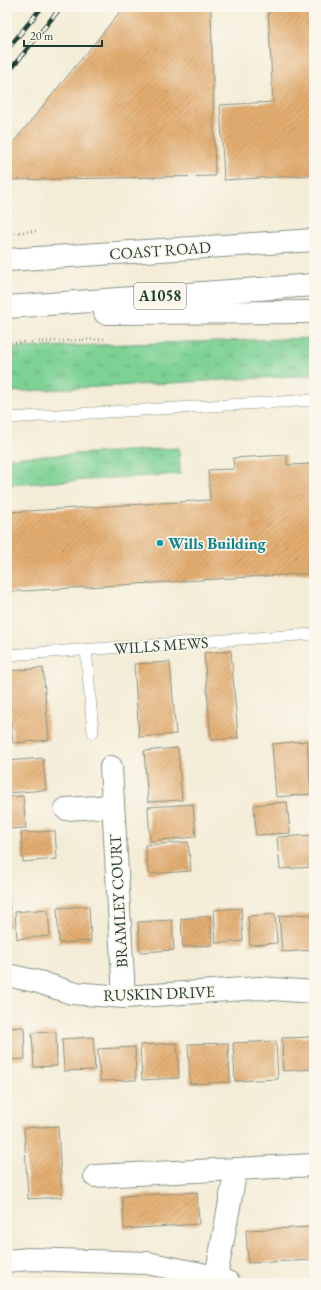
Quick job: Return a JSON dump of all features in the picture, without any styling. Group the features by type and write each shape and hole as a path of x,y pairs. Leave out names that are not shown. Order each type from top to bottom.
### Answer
{"main road":[{"name":"COAST ROAD","path":"7,260 314,240"},
{"name":"A1058","path":"7,307 314,285"},
{"name":"A1058","path":"7,314 314,312"},
{"name":"BRAMLEY COURT","path":"111,767 124,997"},
{"path":"66,809 113,806"},
{"name":"RUSKIN DRIVE","path":"7,975 39,982 72,993 124,997 259,988 314,992"},
{"path":"95,1176 314,1165"},
{"path":"7,1261 29,1259 147,1263 222,1280 236,1169"}],"lane":[{"path":"7,418 314,400"},
{"name":"WILLS MEWS","path":"7,655 314,634"},
{"path":"86,649 93,732"}],"green space":[{"path":"314,338 314,375 7,392 7,348"},
{"path":"179,448 180,474 7,485 7,458"}],"building":[{"path":"124,7 211,7 215,176 7,180 7,150"},
{"path":"268,7 314,7 314,175 224,180 220,105 273,102"},
{"name":"Wills Building","path":"287,455 287,465 314,464 314,573 7,592 7,499 9,499 10,512 210,500 208,470 234,469 233,458"},
{"path":"231,651 238,738 211,740 204,653"},
{"path":"170,662 176,734 139,737 134,664"},
{"path":"43,668 49,740 13,743 7,671"},
{"path":"307,741 311,794 276,797 272,744"},
{"path":"178,748 182,800 148,802 144,751"},
{"path":"43,758 46,790 7,793 7,761"},
{"path":"23,796 26,828 7,829 7,797"},
{"path":"287,802 290,833 256,835 254,805"},
{"path":"193,804 196,837 150,841 148,807"},
{"path":"55,831 57,859 23,862 21,833"},
{"path":"314,835 314,867 280,869 277,837"},
{"path":"188,842 191,871 148,874 145,845"},
{"path":"7,898 9,898 11,927 7,927"},
{"path":"89,906 91,941 59,943 57,908"},
{"path":"241,908 243,941 216,943 214,910"},
{"path":"48,909 50,936 17,939 15,912"},
{"path":"275,914 277,943 250,945 248,916"},
{"path":"311,914 314,950 282,952 279,916"},
{"path":"210,916 212,945 183,947 181,919"},
{"path":"172,920 174,950 140,952 138,922"},
{"path":"24,1027 25,1059 7,1060 7,1028"},
{"path":"56,1032 57,1066 34,1067 32,1033"},
{"path":"93,1037 95,1070 64,1071 62,1039"},
{"path":"313,1037 314,1069 283,1071 282,1038"},
{"path":"276,1041 278,1079 235,1081 233,1043"},
{"path":"177,1043 179,1078 142,1080 140,1045"},
{"path":"228,1043 230,1082 190,1084 188,1044"},
{"path":"135,1047 136,1080 100,1081 98,1049"},
{"path":"58,1126 62,1197 28,1199 24,1128"},
{"path":"197,1192 199,1224 124,1229 122,1196"},
{"path":"314,1227 314,1260 248,1263 246,1230"}],"railway":[{"path":"7,50 42,7"},
{"path":"7,74 61,7"}],"place":[{"name":"Wills Building","path":"160,543"}]}
